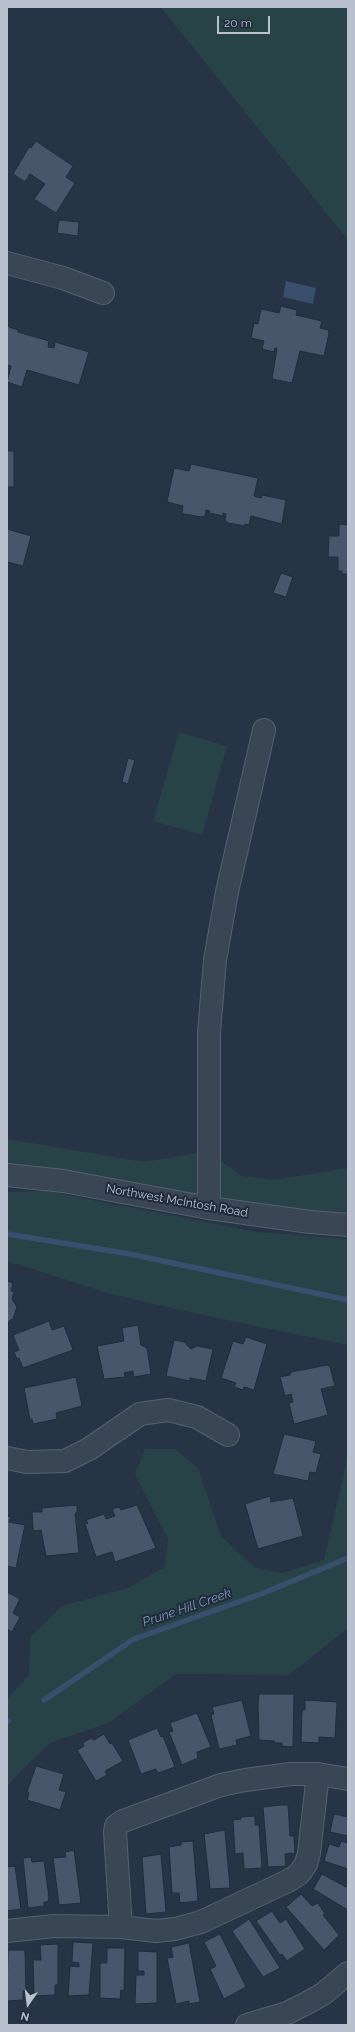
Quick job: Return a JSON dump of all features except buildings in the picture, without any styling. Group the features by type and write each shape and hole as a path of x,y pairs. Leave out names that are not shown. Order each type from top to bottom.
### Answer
{"street":[{"path":"7,263 63,278 102,293"},
{"path":"209,1208 209,1033 215,960 226,892 264,730"},
{"name":"Northwest McIntosh Road","path":"7,1175 63,1181 209,1208 310,1222 348,1225"},
{"path":"7,1458 27,1462 65,1461 88,1449 140,1414 168,1410 197,1417 228,1435"},
{"path":"7,1931 54,1926 121,1927 156,1931 200,1922 288,1881 299,1874 306,1864 309,1853 318,1774"},
{"path":"121,1927 115,1832 116,1826 123,1821 221,1785 266,1776 318,1774 348,1779"},
{"path":"247,2025 286,2013 306,2004 323,1994 348,1973"}],"green space":[{"path":"160,7 348,7 348,240 163,10"},
{"path":"179,732 227,746 202,835 153,821"},
{"path":"7,1139 144,1162 204,1152 204,1201 132,1187 72,1171 7,1166"},
{"path":"214,1156 242,1176 275,1180 348,1168 348,1217 214,1203"},
{"path":"46,1191 257,1232 348,1239 348,1345 179,1310 108,1293 7,1261 7,1192"},
{"path":"145,1449 175,1449 198,1468 221,1536 255,1568 282,1573 324,1560 348,1455 348,1628 289,1675 176,1674 108,1723 50,1743 15,1777 7,1787 7,1699 29,1675 30,1637 62,1606 128,1588 165,1567 168,1539 135,1474"}],"water":[{"path":"286,281 316,288 313,304 283,297"}],"waterway":[{"path":"7,1234 130,1254 348,1300"},
{"name":"Prune Hill Creek","path":"44,1700 134,1639 261,1594 348,1558"}]}
